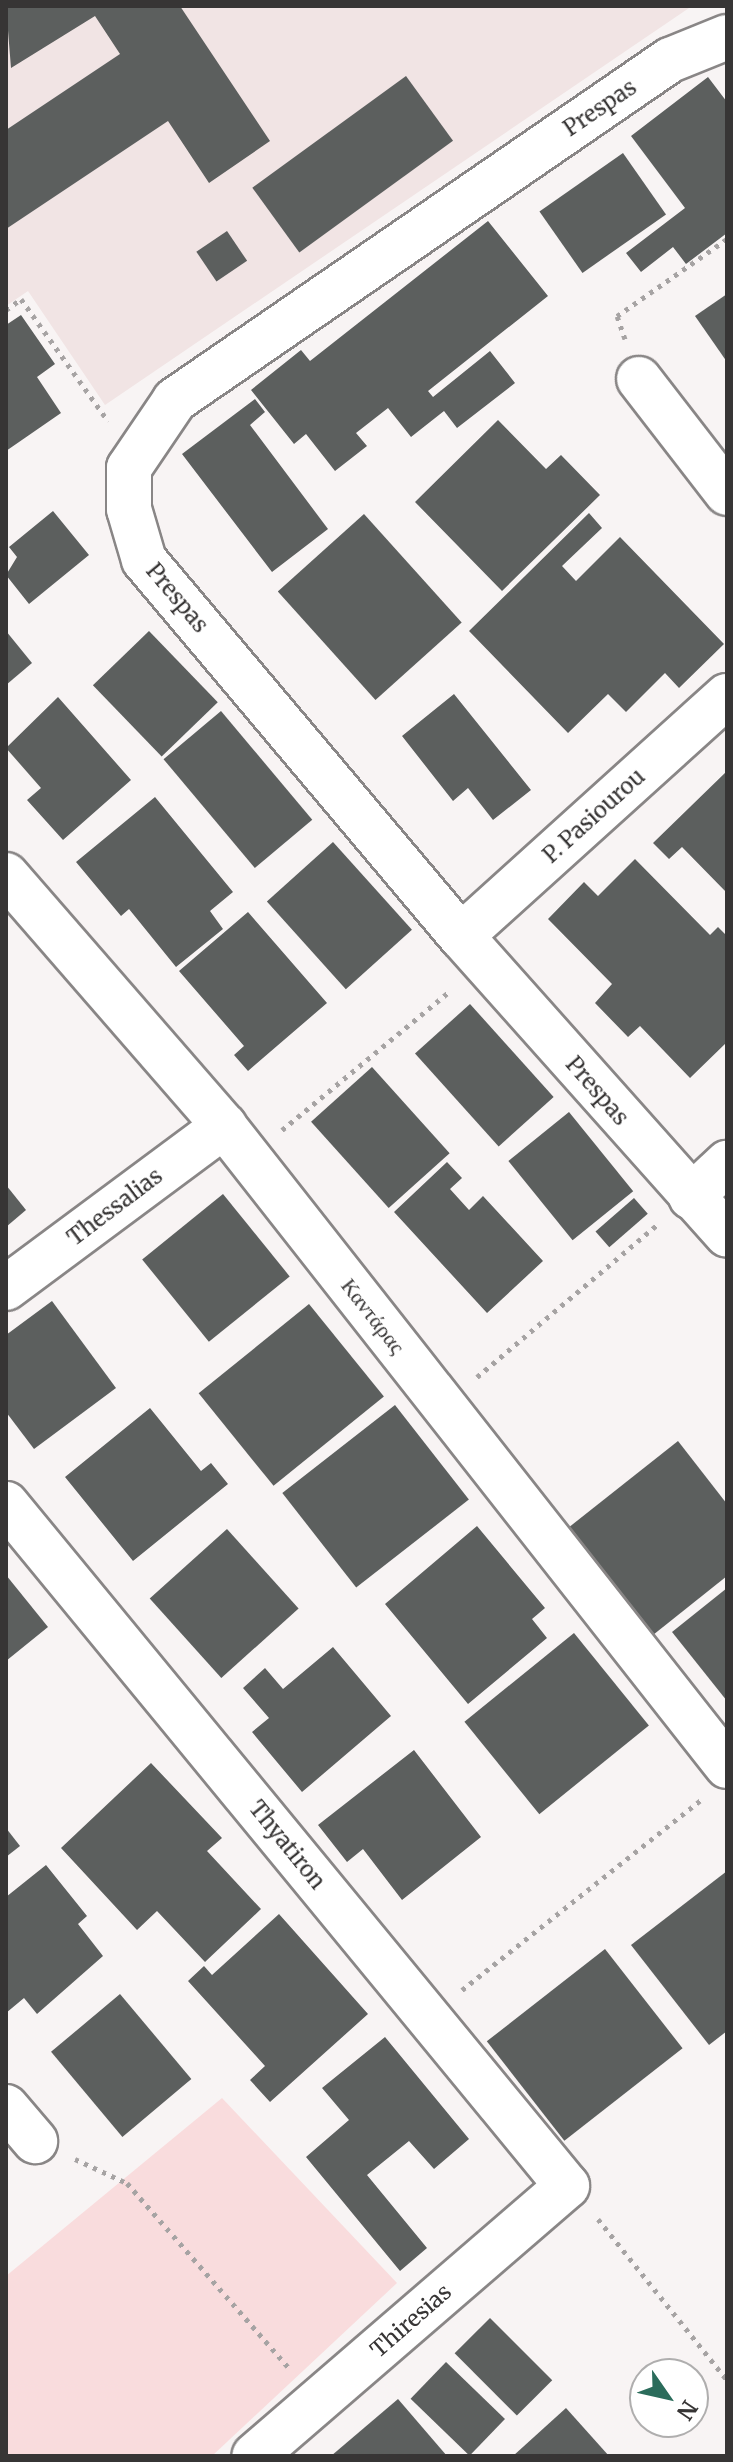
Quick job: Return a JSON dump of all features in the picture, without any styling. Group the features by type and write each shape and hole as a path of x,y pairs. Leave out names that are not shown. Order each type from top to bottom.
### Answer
{"street":[{"name":"Prespas","path":"727,37 670,60 175,400 132,454 129,509 144,560 473,949 727,1235"},
{"path":"639,379 727,493"},
{"name":"P. Pasiourou","path":"473,949 727,696"},
{"name":"Καντάρας","path":"6,875 236,1142 443,1406 721,1778"},
{"name":"Thessalias","path":"6,1288 236,1142"},
{"path":"691,1197 727,1163"},
{"name":"Thyatiron","path":"6,1504 567,2186"},
{"path":"6,2107 35,2141"},
{"name":"Thiresias","path":"254,2456 567,2186"}],"path":[{"path":"639,379 617,316 727,239"},
{"path":"6,310 21,299 132,454"},
{"path":"236,1142 473,949"},
{"path":"443,1406 691,1197"},
{"path":"428,2017 721,1778"},
{"path":"35,2141 127,2183 317,2401"},
{"path":"567,2186 727,2380"}],"shaded area":[{"path":"6,6 692,6 105,405 28,291 6,306"},
{"path":"222,2098 397,2283 212,2456 6,2456 6,2276"}],"building":[{"path":"6,6 180,6 270,141 209,183 168,121 6,229 6,130 120,54 95,16 11,68"},
{"path":"406,76 453,141 299,252 252,188"},
{"path":"708,77 727,102 727,233 686,264 673,247 641,272 626,253 685,208 631,136"},
{"path":"623,153 666,214 582,273 539,212"},
{"path":"488,221 548,296 428,391 433,397 490,351 515,383 457,428 444,411 411,437 388,408 356,433 367,446 335,471 306,434 294,444 251,390 301,350 310,361"},
{"path":"227,231 247,261 216,282 196,252"},
{"path":"727,294 727,362 695,316"},
{"path":"21,315 55,364 37,377 61,413 6,451 6,325"},
{"path":"255,399 265,412 250,425 328,529 272,572 182,454"},
{"path":"498,420 546,469 561,455 600,495 502,591 415,502"},
{"path":"53,511 89,555 29,604 6,575 17,557 9,547"},
{"path":"589,513 602,528 562,566 576,581 620,537 724,644 679,688 665,673 626,712 608,694 568,733 469,631"},
{"path":"364,514 462,622 375,700 278,592"},
{"path":"6,631 32,663 6,685"},
{"path":"149,631 218,702 162,756 93,685"},
{"path":"454,694 531,790 493,820 468,788 453,801 402,736"},
{"path":"58,697 131,780 63,840 27,800 41,788 6,748"},
{"path":"221,711 312,820 255,868 164,759"},
{"path":"727,771 727,893 682,847 669,859 653,843"},
{"path":"155,797 233,892 210,911 223,929 176,967 129,909 121,916 76,862"},
{"path":"333,842 412,930 346,989 267,902"},
{"path":"635,859 710,935 718,927 727,936 727,1042 690,1078 640,1026 628,1037 595,1003 612,984 548,919 584,882 598,896"},
{"path":"248,912 327,1003 248,1071 234,1055 244,1046 179,971"},
{"path":"470,1004 554,1097 499,1146 415,1054"},
{"path":"372,1067 450,1153 389,1208 311,1122"},
{"path":"569,1112 633,1191 573,1240 508,1161"},
{"path":"447,1162 462,1178 450,1189 469,1210 483,1196 543,1261 487,1313 394,1212"},
{"path":"6,1185 26,1210 6,1227"},
{"path":"223,1194 290,1276 209,1342 142,1259"},
{"path":"634,1198 648,1214 609,1247 596,1231"},
{"path":"52,1301 116,1388 34,1449 6,1412 6,1335"},
{"path":"309,1304 384,1396 274,1486 199,1393"},
{"path":"395,1405 469,1500 356,1588 282,1493"},
{"path":"150,1408 201,1471 211,1463 228,1484 133,1561 65,1477"},
{"path":"678,1441 727,1504 727,1576 653,1635 568,1528"},
{"path":"477,1526 545,1608 532,1619 547,1638 468,1704 385,1604"},
{"path":"227,1529 299,1609 221,1678 150,1599"},
{"path":"6,1575 48,1627 6,1661"},
{"path":"727,1588 727,1701 672,1632"},
{"path":"574,1633 649,1725 539,1814 464,1722"},
{"path":"333,1647 391,1716 302,1792 252,1732 269,1718 243,1688 265,1668 283,1689"},
{"path":"414,1750 481,1837 402,1900 363,1849 347,1862 318,1825"},
{"path":"151,1763 222,1838 207,1851 261,1909 205,1962 157,1911 137,1930 61,1848"},
{"path":"6,1828 20,1846 6,1857"},
{"path":"46,1865 87,1916 78,1924 103,1956 37,2014 24,1998 6,2013 6,1897"},
{"path":"727,1871 727,2031 709,2045 631,1945"},
{"path":"279,1914 368,2014 270,2102 250,2080 265,2066 188,1981 204,1966 212,1975"},
{"path":"605,1949 683,2048 564,2141 487,2041"},
{"path":"120,1994 191,2079 122,2137 51,2052"},
{"path":"385,2037 469,2139 434,2169 409,2141 367,2175 427,2248 400,2271 306,2157 349,2120 322,2088"},
{"path":"490,2318 552,2380 517,2416 455,2353"},
{"path":"446,2362 505,2419 470,2456 411,2399"},
{"path":"398,2399 447,2456 331,2456"},
{"path":"566,2408 609,2456 513,2456"}]}
